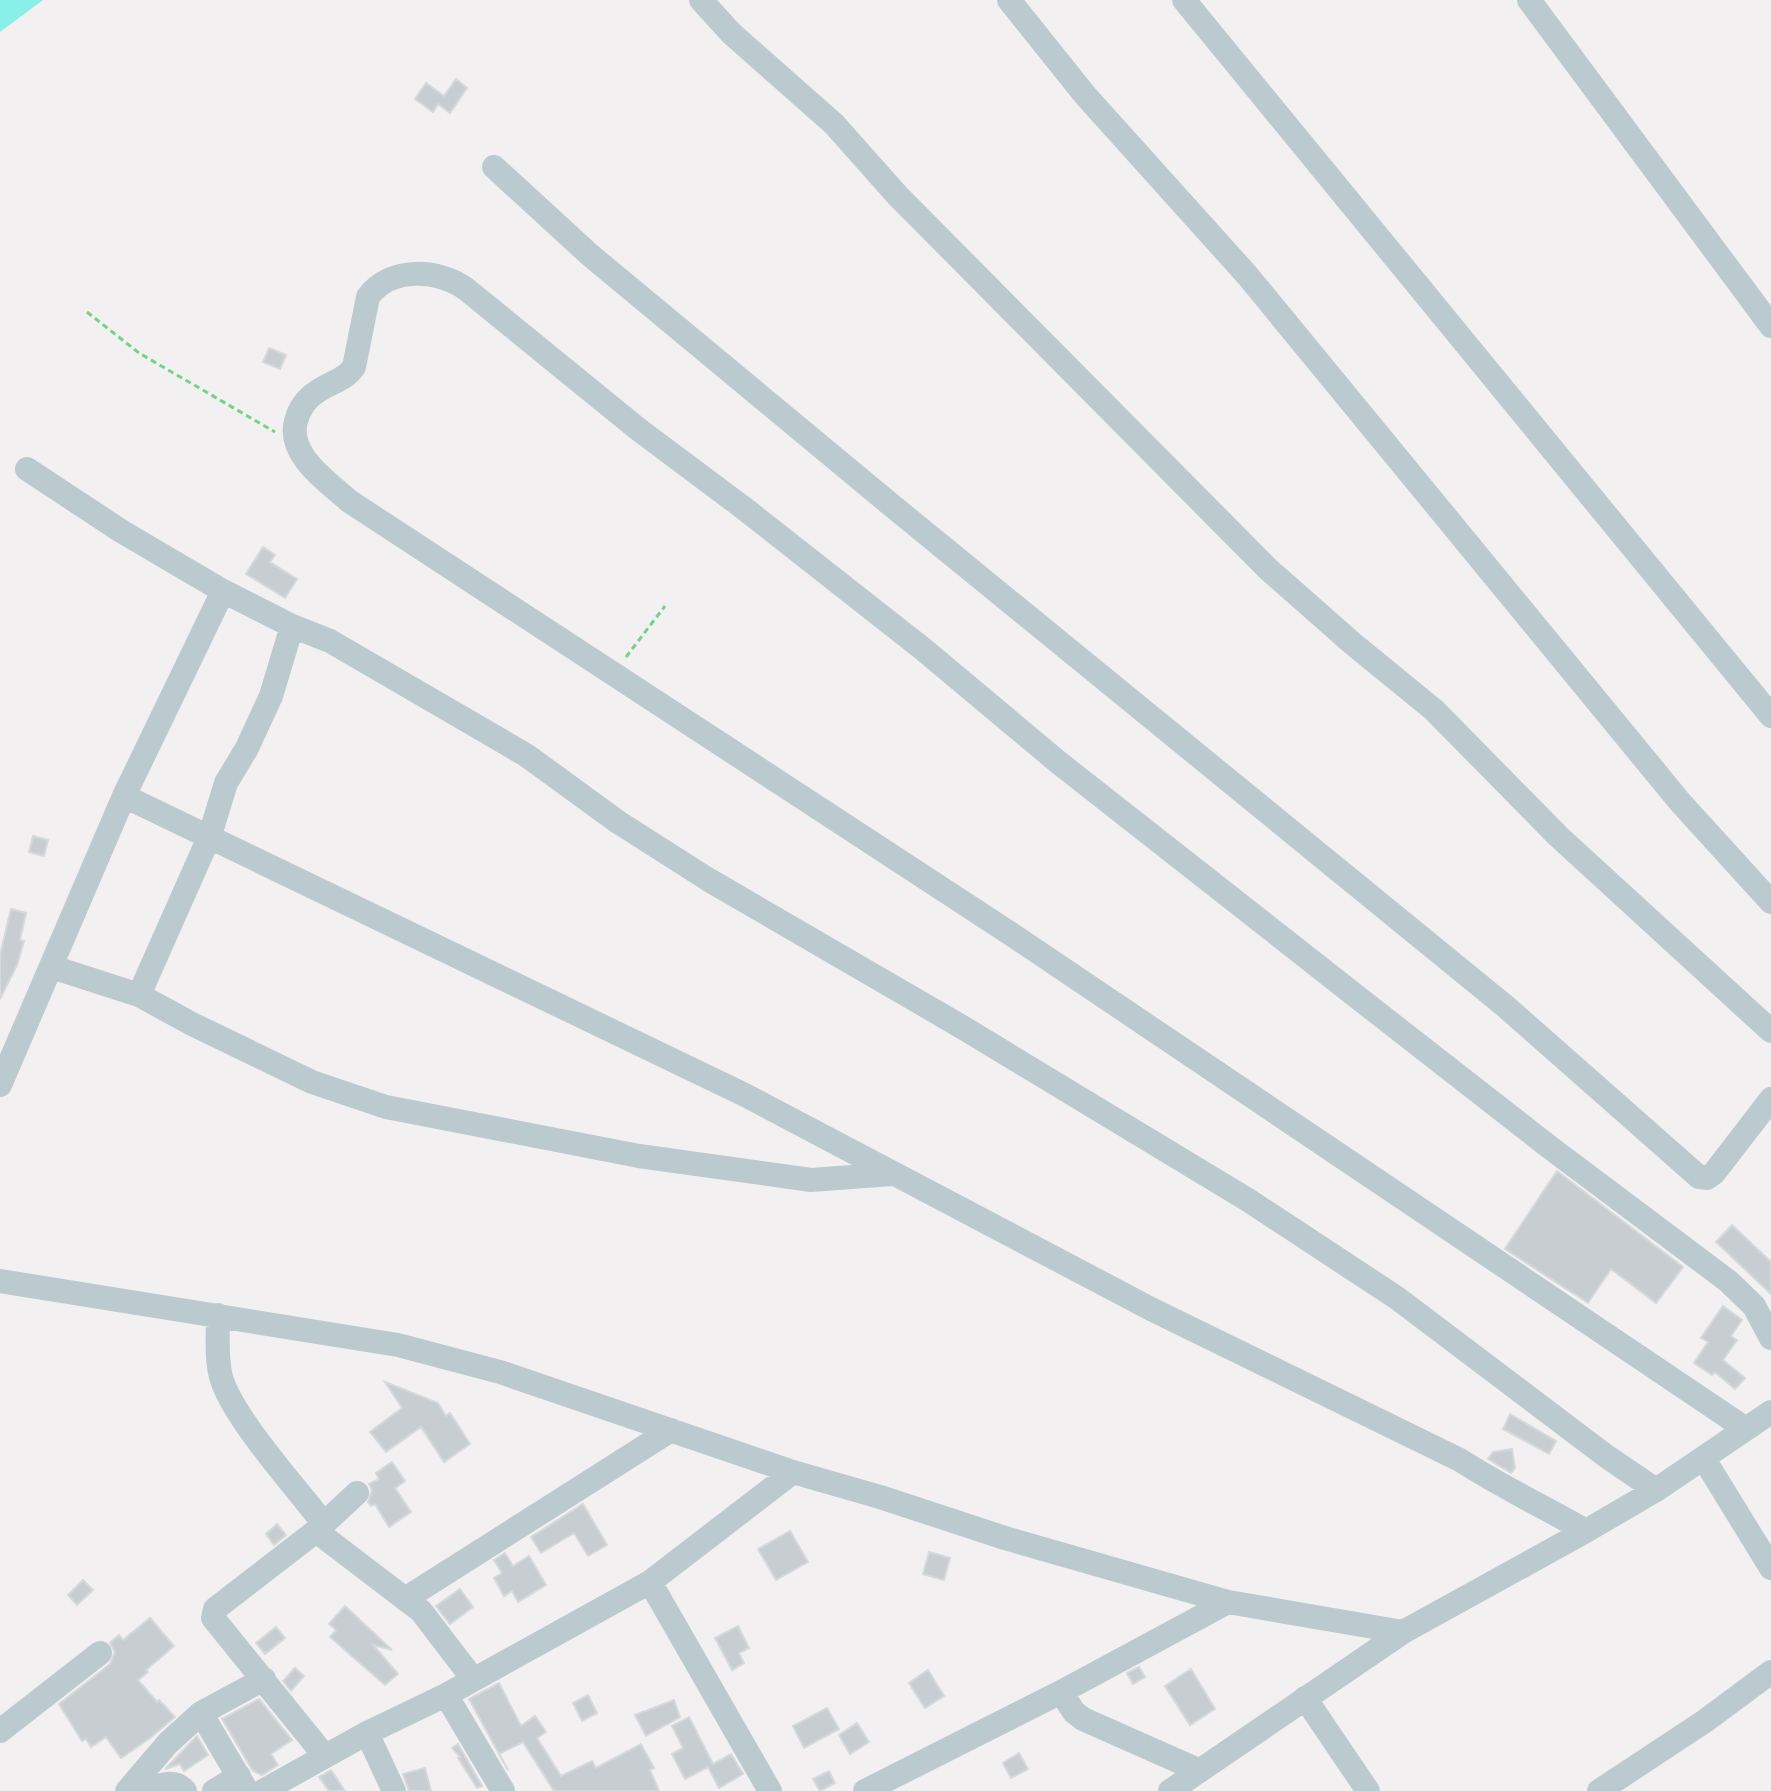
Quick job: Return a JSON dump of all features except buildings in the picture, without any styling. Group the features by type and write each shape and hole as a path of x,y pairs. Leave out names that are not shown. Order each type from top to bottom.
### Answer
{"street":[{"path":"701,0 731,33 834,124 897,195 1268,569 1434,710 1558,836 1771,1031"},
{"path":"1009,0 1085,95 1247,275 1680,802 1771,902"},
{"path":"1184,0 1771,716"},
{"path":"1529,0 1771,326"},
{"path":"494,167 590,255 890,504 1505,1006 1699,1177 1707,1178 1714,1173 1771,1099"},
{"path":"1746,1429 1011,934 349,501 322,477 297,448 294,431 299,409 316,391 349,374 354,367 368,297 372,291 392,280 416,273 455,280 638,429 911,640 1058,762 1548,1146 1728,1281 1754,1306 1771,1338"},
{"path":"27,469 121,531 223,591 292,626 330,641 526,755 618,822 709,880 962,1027 1248,1200 1397,1298 1606,1456 1656,1490"},
{"path":"0,1085 124,796 223,591"},
{"path":"139,995 210,835 226,783 247,748 271,696 292,626"},
{"path":"124,796 745,1095 1151,1309 1460,1460 1494,1482 1524,1495 1586,1531"},
{"path":"52,967 139,995 312,1082 386,1107 639,1156 811,1180 892,1174"},
{"path":"0,1281 398,1345 500,1372 793,1472 1005,1538 1228,1602 1403,1632"},
{"path":"218,1315 220,1372 224,1387 254,1433 320,1527 435,1627 473,1679"},
{"path":"1170,1791 1403,1632 1656,1490 1771,1412"},
{"path":"405,1599 671,1430"},
{"path":"1704,1459 1771,1568"},
{"path":"263,1791 324,1755 446,1695 650,1582 793,1472"},
{"path":"324,1755 213,1618 213,1613 320,1527 357,1493"},
{"path":"650,1582 770,1791"},
{"path":"865,1791 1061,1692 1228,1602"},
{"path":"0,1731 100,1653"},
{"path":"1599,1791 1693,1729 1771,1672"},
{"path":"127,1791 168,1743 201,1713 264,1679"},
{"path":"1061,1692 1074,1712 1083,1719 1198,1770"},
{"path":"446,1695 503,1791"},
{"path":"1305,1698 1355,1786"},
{"path":"201,1713 243,1784 214,1791"},
{"path":"367,1733 394,1791"},
{"path":"141,1791 173,1782 185,1791"}],"path":[{"path":"87,312 139,353 277,433 297,448"},
{"path":"614,673 665,606"}],"water":[{"path":"0,0 43,0 0,32"}]}
